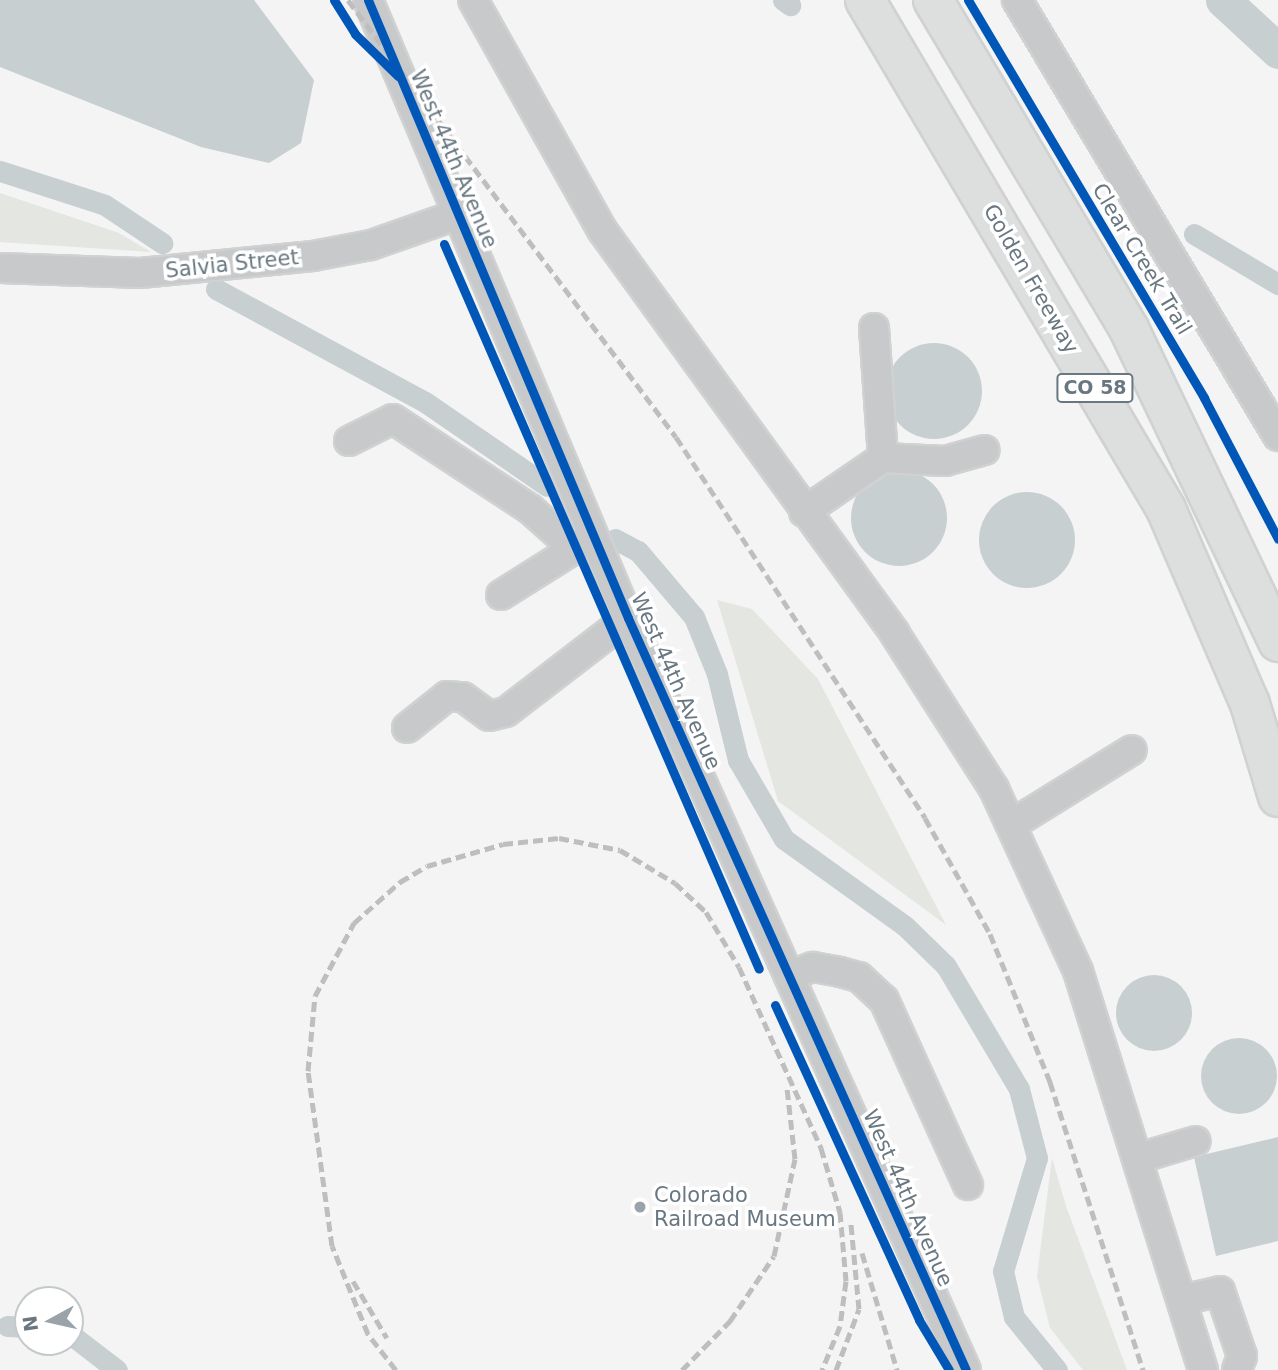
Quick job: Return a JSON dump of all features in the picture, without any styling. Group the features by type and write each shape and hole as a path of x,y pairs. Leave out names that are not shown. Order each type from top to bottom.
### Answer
{"highway":[{"name":"Golden Freeway","path":"865,0 1166,509 1250,704 1278,797"},
{"name":"CO 58","path":"933,0 1129,329 1278,642"}],"street":[{"name":"West 44th Avenue","path":"368,0 568,472 587,539 628,618 966,1370"},
{"path":"473,0 602,230 929,684 1012,825 1078,971 1139,1158 1203,1370"},
{"path":"1017,0 1278,436"},
{"name":"Salvia Street","path":"0,268 141,273 313,256 371,245 459,214"},
{"path":"874,328 883,458"},
{"path":"349,441 393,419 530,509 587,539 501,595"},
{"path":"804,512 883,458 945,461 985,450"},
{"path":"407,728 447,696 463,697 489,716 506,712 628,618"},
{"path":"1012,825 1132,750"},
{"path":"789,976 813,967 840,972 859,977 884,1000 968,1185"},
{"path":"1139,1158 1196,1141"},
{"path":"1182,1300 1220,1291 1242,1356 1237,1370"}],"shaded area":[{"path":"0,0 254,0 314,80 301,143 269,163 201,147 0,67"},
{"path":"0,193 119,233 151,252 0,242"},
{"path":"934,343 952,346 968,357 979,373 982,391 979,409 968,425 952,436 934,439 916,436 900,425 889,409 886,391 889,373 900,357 916,346"},
{"path":"899,470 917,474 933,484 943,500 947,518 943,536 933,552 917,562 899,566 881,562 865,552 855,536 851,518 855,500 865,484 881,474"},
{"path":"1027,492 1045,495 1061,506 1072,522 1075,540 1072,558 1061,574 1045,585 1027,588 1009,585 993,574 982,558 979,540 982,522 993,506 1009,495"},
{"path":"717,600 752,609 818,679 946,925 778,801"},
{"path":"1154,975 1169,978 1181,986 1189,998 1192,1013 1189,1028 1181,1040 1169,1048 1154,1051 1139,1048 1127,1040 1119,1028 1116,1013 1119,998 1127,986 1139,978"},
{"path":"1239,1038 1253,1041 1266,1049 1274,1062 1277,1076 1274,1090 1266,1103 1253,1111 1239,1114 1225,1111 1212,1103 1204,1090 1201,1076 1204,1062 1212,1049 1225,1041"},
{"path":"1278,1137 1278,1241 1216,1256 1194,1157"},
{"path":"1052,1158 1066,1206 1127,1370 1083,1370 1050,1328 1037,1276"}],"waterway":[{"path":"783,0 790,5"},
{"path":"1223,0 1278,51"},
{"path":"0,171 105,205 162,243"},
{"path":"1194,234 1278,284"},
{"path":"216,289 425,402 547,486"},
{"path":"615,539 638,551 694,617 717,674 738,760 784,839 905,926 946,966 1019,1089 1037,1158 1003,1271 1014,1317 1057,1370"},
{"path":"7,1326 14,1326"},
{"path":"84,1345 117,1370"}],"railway":[{"path":"348,0 676,437 925,818 990,934 1050,1082 1143,1370"},
{"path":"396,1370 368,1334 332,1246 308,1071 315,996 354,923 400,882 427,866 503,844 559,838 620,850 675,883 706,912 739,967 821,1148 840,1212 846,1281 840,1326 822,1370"},
{"path":"682,1370 730,1321 774,1256 795,1159 787,1088"},
{"path":"836,1370 859,1309 851,1224"},
{"path":"862,1253 897,1370"},
{"path":"353,1281 387,1338"}],"cycle path":[{"path":"334,0 355,34 398,76"},
{"path":"368,0 628,618 966,1370"},
{"name":"Clear Creek Trail","path":"968,0 1204,398 1278,539"},
{"path":"444,244 759,969"},
{"path":"775,1005 919,1320 949,1370"}],"place":[{"name":"Colorado Railroad Museum","path":"640,1207"}]}
